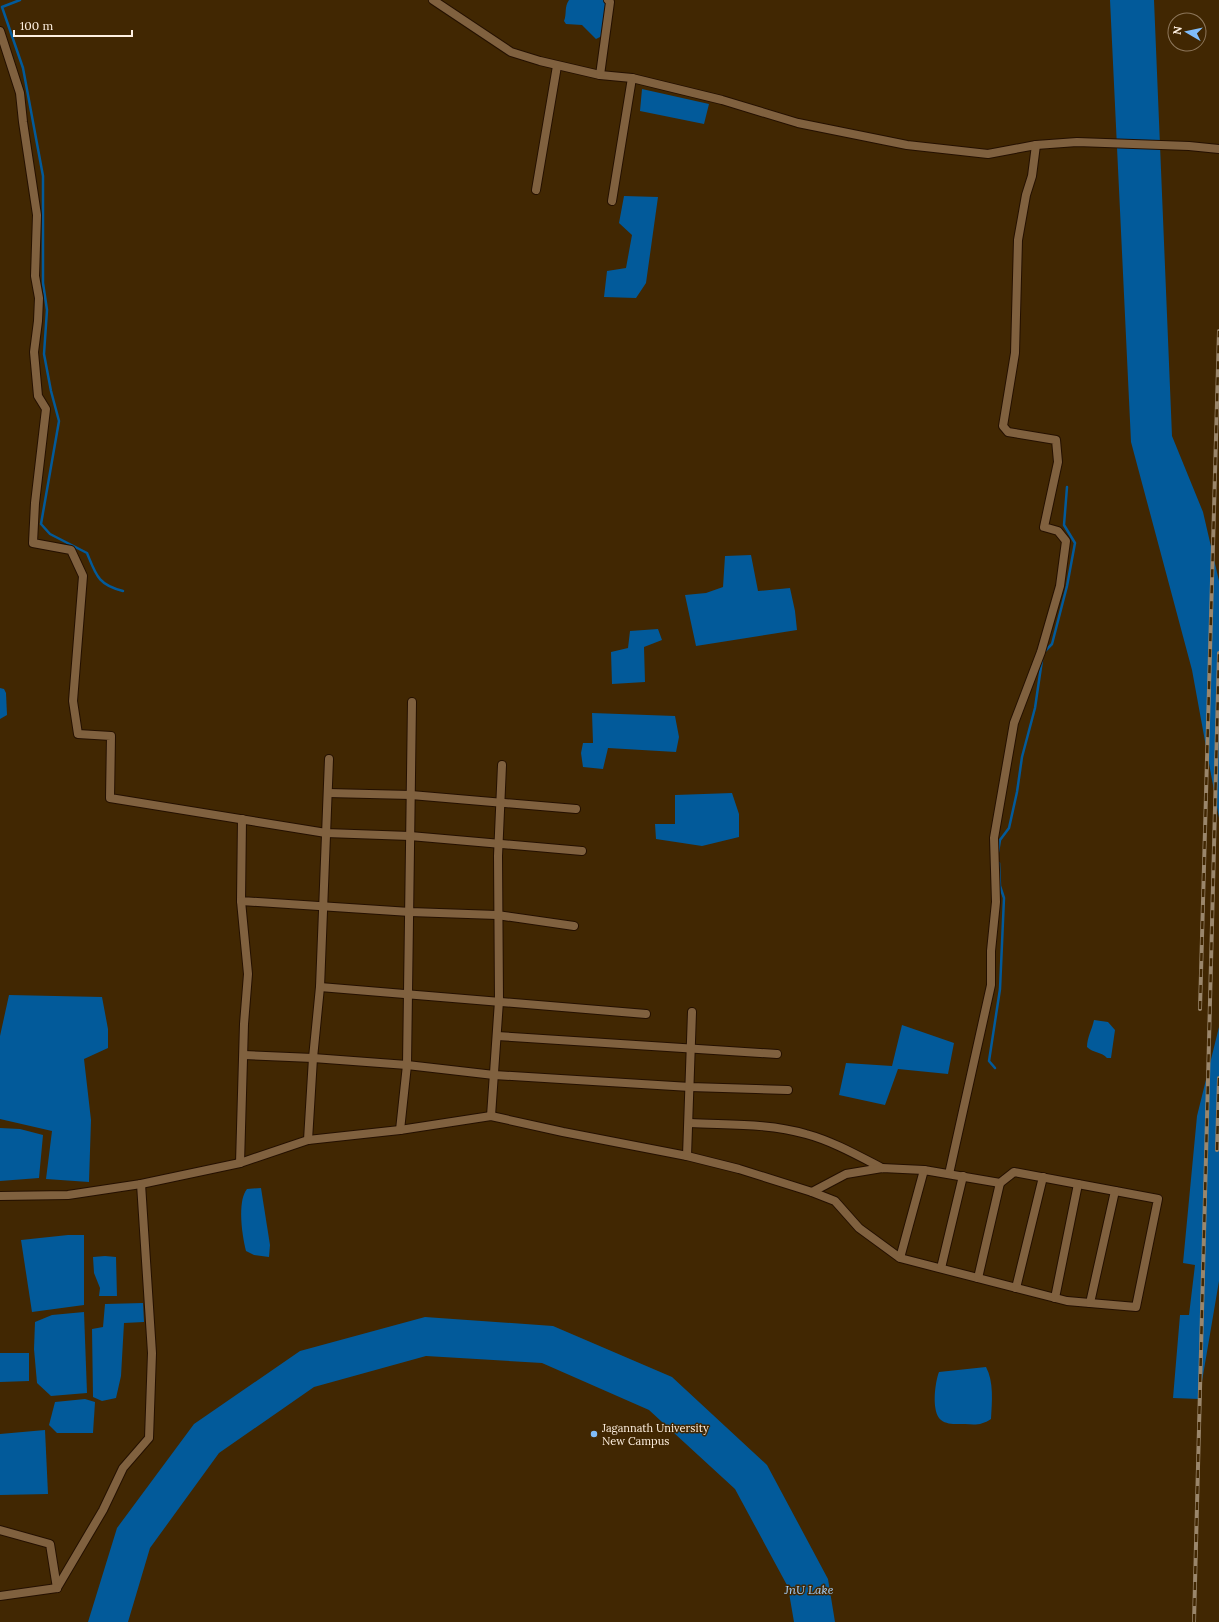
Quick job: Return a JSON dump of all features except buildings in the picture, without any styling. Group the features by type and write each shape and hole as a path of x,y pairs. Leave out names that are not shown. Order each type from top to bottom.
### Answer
{"street":[{"path":"433,0 512,52 557,66 600,75 632,78 722,100 798,123 907,145 988,154 1036,145 1077,142 1189,146 1219,150"},
{"path":"600,75 610,2 608,0"},
{"path":"0,31 20,93 37,214 35,276 38,298 38,322 34,352 38,396 46,409 35,503 33,542 70,550 83,576 73,701 78,734 111,736 110,798 326,833 410,836 582,851"},
{"path":"536,190 557,66"},
{"path":"612,201 632,78"},
{"path":"949,1174 991,985 991,951 996,902 994,838 1014,723 1041,652 1060,586 1066,541 1058,530 1044,527 1058,462 1056,440 1008,432 1003,426 1015,353 1018,240 1026,195 1032,176 1036,145"},
{"path":"400,1130 407,1065 412,702"},
{"path":"308,1140 313,1058 320,987 329,759"},
{"path":"491,1116 499,1001 497,915 502,765"},
{"path":"328,793 411,795 576,809"},
{"path":"240,1163 248,974 241,901 242,819"},
{"path":"241,901 410,912 497,915 574,926"},
{"path":"320,987 646,1014"},
{"path":"688,1156 692,1012"},
{"path":"497,1036 692,1047 777,1054"},
{"path":"244,1055 313,1058 407,1065 494,1075 690,1087 788,1090"},
{"path":"0,1196 68,1195 141,1184 240,1163 308,1140 400,1130 491,1116 571,1134 688,1156 739,1169 812,1192 835,1201 859,1228 900,1258 1055,1298 1136,1307 1158,1199 1014,1172 1000,1183 978,1278"},
{"path":"690,1123 780,1128 807,1134 848,1150 882,1168"},
{"path":"812,1192 846,1174 882,1168 924,1170 1000,1183"},
{"path":"900,1258 924,1170"},
{"path":"941,1268 963,1176"},
{"path":"1016,1288 1043,1177"},
{"path":"57,1588 102,1510 123,1468 149,1438 152,1353 141,1184"},
{"path":"1055,1298 1078,1184"},
{"path":"1090,1303 1115,1191"},
{"path":"0,1530 50,1544 57,1588"},
{"path":"0,1596 57,1588"}],"water":[{"path":"569,0 604,0 606,3 602,36 596,39 582,25 566,24 564,21"},
{"path":"1110,0 1154,0 1172,436 1203,512 1219,581 1219,818 1192,670 1131,442"},
{"path":"642,89 709,104 704,124 640,111"},
{"path":"624,196 658,197 646,283 636,298 604,297 607,271 626,268 632,235 619,223"},
{"path":"751,555 758,591 790,588 797,630 696,646 685,595 706,593 723,587 725,556"},
{"path":"658,629 662,640 644,647 645,682 612,684 611,652 628,648 630,631"},
{"path":"0,688 4,689 6,693 7,715 0,719"},
{"path":"592,713 675,716 679,737 676,752 608,748 603,769 583,767 581,753 583,743 593,743"},
{"path":"732,793 739,814 739,837 702,846 656,839 655,824 675,824 675,795"},
{"path":"9,995 102,997 108,1029 108,1048 84,1059 91,1120 89,1182 46,1179 52,1131 0,1119 0,1036"},
{"path":"1094,1020 1108,1022 1115,1030 1111,1058 1107,1058 1087,1047"},
{"path":"902,1025 954,1043 948,1074 898,1069 885,1105 839,1095 846,1063 892,1066"},
{"path":"1219,1027 1219,1281 1199,1399 1173,1398 1180,1315 1189,1315 1195,1265 1183,1263 1197,1116"},
{"path":"0,1128 20,1129 43,1135 39,1178 0,1181"},
{"path":"261,1188 270,1245 269,1257 254,1255 246,1251 243,1237 241,1210 244,1194 247,1189"},
{"path":"68,1235 84,1235 84,1305 32,1312 21,1240"},
{"path":"93,1257 116,1257 117,1296 99,1296 100,1288 94,1273"},
{"path":"143,1303 144,1322 124,1323 121,1376 116,1398 102,1401 93,1397 92,1329 103,1327 105,1304"},
{"path":"84,1312 87,1393 51,1396 37,1383 34,1349 35,1322 52,1315"},
{"name":"JnU Lake","path":"425,1317 553,1326 672,1377 767,1465 828,1579 835,1622 794,1622 788,1587 735,1489 649,1410 542,1363 426,1356 314,1387 219,1453 150,1548 128,1622 88,1622 117,1528 194,1424 300,1351"},
{"path":"0,1353 29,1353 29,1381 0,1382"},
{"path":"986,1367 989,1373 991,1386 991,1419 976,1424 952,1424 941,1420 936,1411 935,1404 935,1389 939,1372"},
{"path":"85,1399 95,1402 93,1433 57,1433 49,1425 55,1402"},
{"path":"45,1430 48,1494 0,1495 0,1434"}],"waterway":[{"path":"20,0 2,7 23,68 43,176 43,283 47,310 44,354 51,391 59,421 41,524 50,534 87,553 99,578 108,586 123,591"},
{"path":"1043,653 1052,644 1067,586 1075,543 1064,525 1067,487"},
{"path":"998,852 1000,840 1009,828 1017,792 1022,757 1035,708 1042,660"},
{"path":"995,1068 989,1061 1000,989 1004,898 1000,886 999,863"}],"railway":[{"path":"1200,1009 1219,331"},
{"path":"1194,1622 1219,653"},
{"path":"1217,1150 1219,1078"}],"place":[{"name":"Jagannath University New Campus","path":"594,1434"}]}
